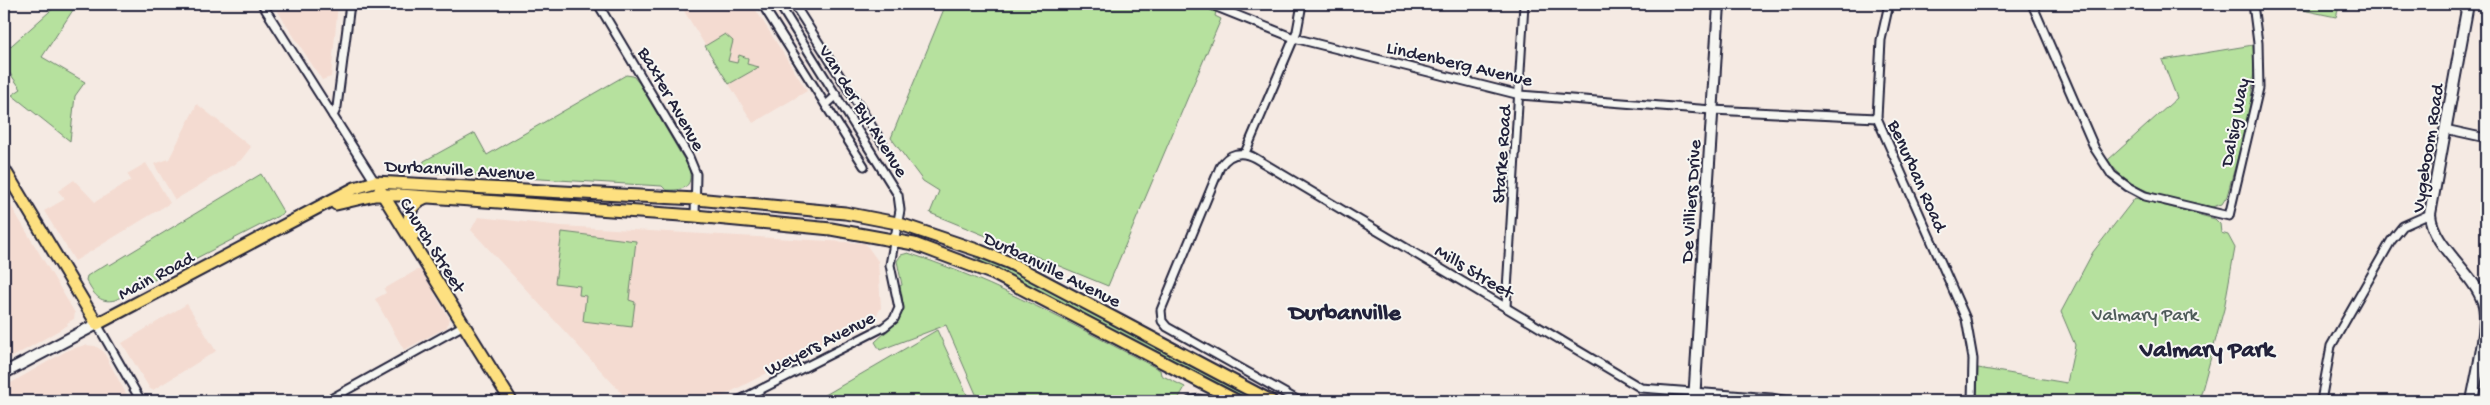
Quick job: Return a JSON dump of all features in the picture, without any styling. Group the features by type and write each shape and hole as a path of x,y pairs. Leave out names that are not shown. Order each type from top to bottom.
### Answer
{"main road":[{"path":"4,170 97,324"},
{"name":"Durbanville Avenue","path":"324,206 355,188 375,182 696,199 845,214 897,223 1010,263 1272,401"},
{"name":"Church Street","path":"375,182 510,401"},
{"name":"Durbanville Avenue","path":"324,206 383,195 428,196 695,216 831,229 894,240 994,274 1237,401"},
{"path":"422,258 420,246 409,224 408,216 413,205 428,196"},
{"name":"Main Road","path":"97,324 324,206"}],"street":[{"name":"Church Street","path":"262,4 375,182"},
{"path":"334,116 337,107 350,4"},
{"name":"Baxter Avenue","path":"598,4 689,157 696,174 695,216"},
{"path":"762,4 864,166"},
{"name":"Van der Byl Avenue","path":"779,4 898,194 900,207 894,240"},
{"name":"Van der Byl Avenue","path":"794,4 883,144"},
{"name":"Lindenberg Avenue","path":"1209,4 1294,38 1520,95 1712,110"},
{"path":"1299,401 1167,327 1161,318 1161,310 1220,167 1230,156 1245,153 1294,38 1302,4"},
{"name":"Starke Road","path":"1506,307 1524,4"},
{"name":"De Villiers Drive","path":"1694,397 1718,4"},
{"path":"1877,118 1881,40 1889,4"},
{"name":"Dalsig Way","path":"2032,4 2095,149 2112,175 2128,187 2145,196 2229,216 2259,88 2258,43 2254,4"},
{"name":"Vygeboom Road","path":"2468,4 2430,214 2435,232 2485,303 2483,333 2472,401"},
{"path":"826,105 837,95"},
{"name":"Benurban Road","path":"1712,110 1877,118 1966,319 1973,359 1972,401"},
{"path":"2445,129 2486,138"},
{"name":"Mills Street","path":"1245,153 1641,388 1694,397 1788,401"},
{"path":"2321,401 2331,346 2391,241 2403,226 2430,214"},
{"name":"Weyers Avenue","path":"738,401 890,323 898,308 890,265 894,240"},
{"path":"97,324 141,401"},
{"name":"Main Road","path":"4,374 97,324"},
{"path":"327,401 464,325"},
{"path":"1190,401 1199,399 1208,401"}],"shaded area":[{"path":"273,4 338,4 331,77 322,80"},
{"path":"686,4 752,4 807,91 753,123 681,6"},
{"path":"197,104 251,147 241,160 175,200 154,164 169,159"},
{"path":"146,163 170,203 75,261 44,211 65,199 58,191 74,180 95,202 131,180 127,174"},
{"path":"4,194 75,313 74,319 67,323 68,325 4,362"},
{"path":"478,217 561,226 865,243 878,261 881,308 875,317 713,401 629,401 471,230"},
{"path":"417,270 423,270 449,318 447,327 404,350 375,299 386,293 384,289"},
{"path":"187,304 216,351 153,390 150,389 122,343"},
{"path":"85,345 95,346 103,351 130,401 4,401 4,387 68,350"}],"green space":[{"path":"58,4 77,4 42,57 85,82 75,96 70,141 12,95 21,89 4,65 4,52"},
{"path":"946,4 1195,4 1216,12 1215,16 1221,19 1108,286 930,213 939,191 923,181 891,138"},
{"path":"2274,4 2340,4 2336,17"},
{"path":"725,34 733,41 728,61 737,63 739,55 748,58 747,64 759,67 729,84 705,46"},
{"path":"2253,45 2253,83 2247,121 2227,196 2222,204 2212,207 2154,194 2129,181 2118,172 2108,160 2177,98 2162,60"},
{"path":"626,75 633,76 639,83 689,168 690,180 682,189 666,190 662,186 436,173 425,171 422,168 424,161 475,133 487,155"},
{"path":"261,174 284,213 115,300 101,299 91,289 86,280 87,276 108,263 110,265"},
{"name":"Valmary Park","path":"2135,198 2215,219 2220,224 2221,233 2228,235 2235,248 2224,309 2199,401 1977,401 1978,368 2067,383 2075,345 2061,312 2093,252"},
{"path":"562,232 636,241 629,300 635,302 632,327 583,321 586,296 579,295 580,286 555,283"},
{"path":"908,253 1005,291 1160,370 1161,375 1185,387 1177,401 979,401 946,325 880,350 875,342 895,324 901,314 903,307 900,286 902,285 897,261 901,255"},
{"path":"975,255 1020,275 1260,401 1250,401 996,270 974,257"},
{"path":"937,330 970,401 815,401"}],"district":[{"name":"Durbanville","path":"1345,311"},
{"name":"Valmary Park","path":"2207,348"}]}
